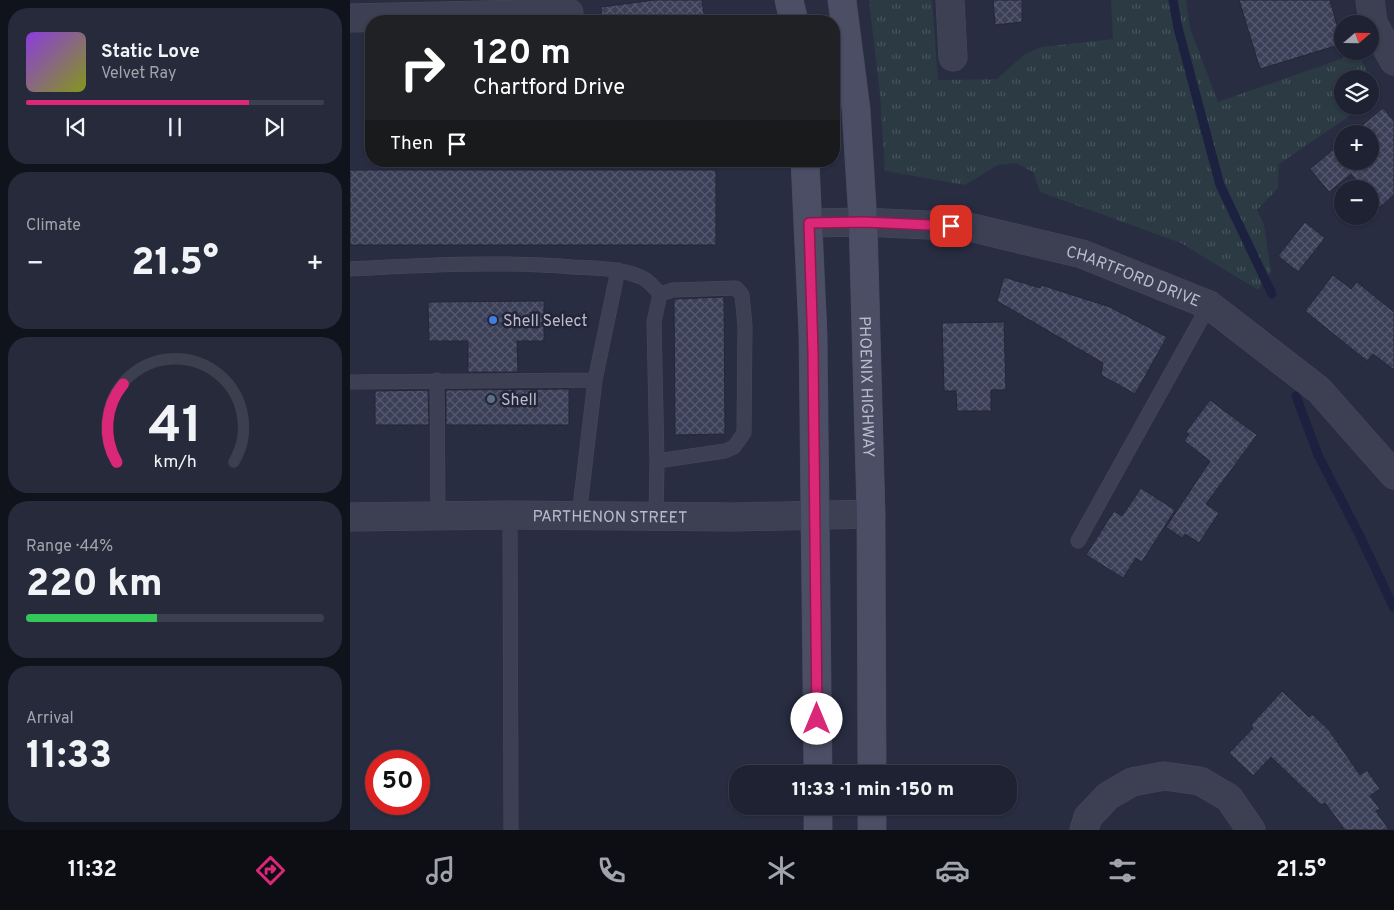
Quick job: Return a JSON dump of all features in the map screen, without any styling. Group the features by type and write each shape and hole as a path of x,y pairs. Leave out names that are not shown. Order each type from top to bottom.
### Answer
{"main road":[{"path":"789,0 793,15"},
{"name":"PHOENIX HIGHWAY","path":"842,0 856,109 864,222 871,514 872,765"},
{"path":"806,167 816,514 818,765"},
{"path":"818,815 818,830"},
{"path":"872,815 872,830"}],"street":[{"path":"950,0 953,57"},
{"path":"1370,0 1373,23 1394,61"},
{"path":"395,15 514,7 568,13"},
{"path":"350,18 365,17"},
{"name":"CHARTFORD DRIVE","path":"809,223 864,222 969,227 1082,254 1208,305 1319,390 1394,475"},
{"name":"PARTHENON STREET","path":"350,517 510,514 735,517 871,514"},
{"path":"1084,830 1088,817 1108,796 1132,782 1164,776 1200,780 1229,798 1251,830"}],"lane":[{"path":"350,269 444,264 520,263 618,270 642,278 660,294"},
{"path":"579,516 595,380 618,270"},
{"path":"657,461 725,451 734,447 744,433 745,326 742,295 736,288 673,290 660,294"},
{"path":"656,517 657,461 654,322 660,294"},
{"path":"1078,541 1208,305"},
{"path":"437,380 438,515"},
{"path":"350,382 595,380"},
{"path":"510,514 511,830"}],"green space":[{"path":"869,0 932,0 938,80 997,79 1025,54 1042,47 1113,39 1111,0 1186,0 1190,28 1218,102 1338,60 1361,60 1366,70 1334,70 1334,115 1351,115 1279,164 1278,188 1257,210 1264,225 1271,272 1258,290 1181,243 1040,192 1033,172 1016,163 998,165 965,185 885,171 880,94"}],"building":[{"path":"655,0 702,0 704,15 602,15 601,7"},
{"path":"993,0 1022,0 1022,22 995,25"},
{"path":"1239,0 1330,0 1334,15 1334,46 1260,69"},
{"path":"1383,108 1394,121 1394,195 1379,208 1379,180 1356,180 1351,174 1344,180 1334,180 1334,188 1329,192 1310,169 1334,149 1334,170 1379,170 1379,125 1363,125 1375,115 1379,115 1379,111"},
{"path":"350,170 716,170 716,245 350,245"},
{"path":"1305,222 1325,238 1298,272 1278,256"},
{"path":"1333,275 1351,289 1357,282 1394,312 1394,370 1373,354 1367,361 1305,311"},
{"path":"1004,277 1040,288 1041,285 1110,307 1167,337 1135,394 1101,375 1103,363 997,301"},
{"path":"724,297 725,434 675,435 674,299"},
{"path":"544,301 544,341 517,341 518,372 468,372 468,341 429,341 428,302"},
{"path":"1004,322 1006,390 991,390 991,411 957,411 956,391 944,391 942,323"},
{"path":"569,389 569,425 446,425 446,390"},
{"path":"428,390 429,425 375,425 375,391"},
{"path":"1210,400 1257,435 1206,504 1219,513 1199,543 1185,534 1182,538 1166,527 1210,461 1184,441 1189,434 1186,432"},
{"path":"1141,488 1175,510 1142,562 1136,558 1123,578 1086,555 1114,511 1122,516"},
{"path":"1282,691 1309,717 1312,714 1329,730 1360,775 1367,770 1380,789 1370,796 1380,809 1376,811 1389,830 1345,830 1325,803 1321,805 1271,757 1253,776 1229,753 1253,728 1251,725"}],"waterway":[{"path":"1173,0 1178,28 1220,185 1272,294"},
{"path":"1296,396 1318,455 1359,534 1394,608"}],"place":[{"name":"Shell Select","path":"493,320"},
{"name":"Shell","path":"491,399"}],"route":[{"path":"817,719 816,514 809,223 864,222 951,226"}]}
